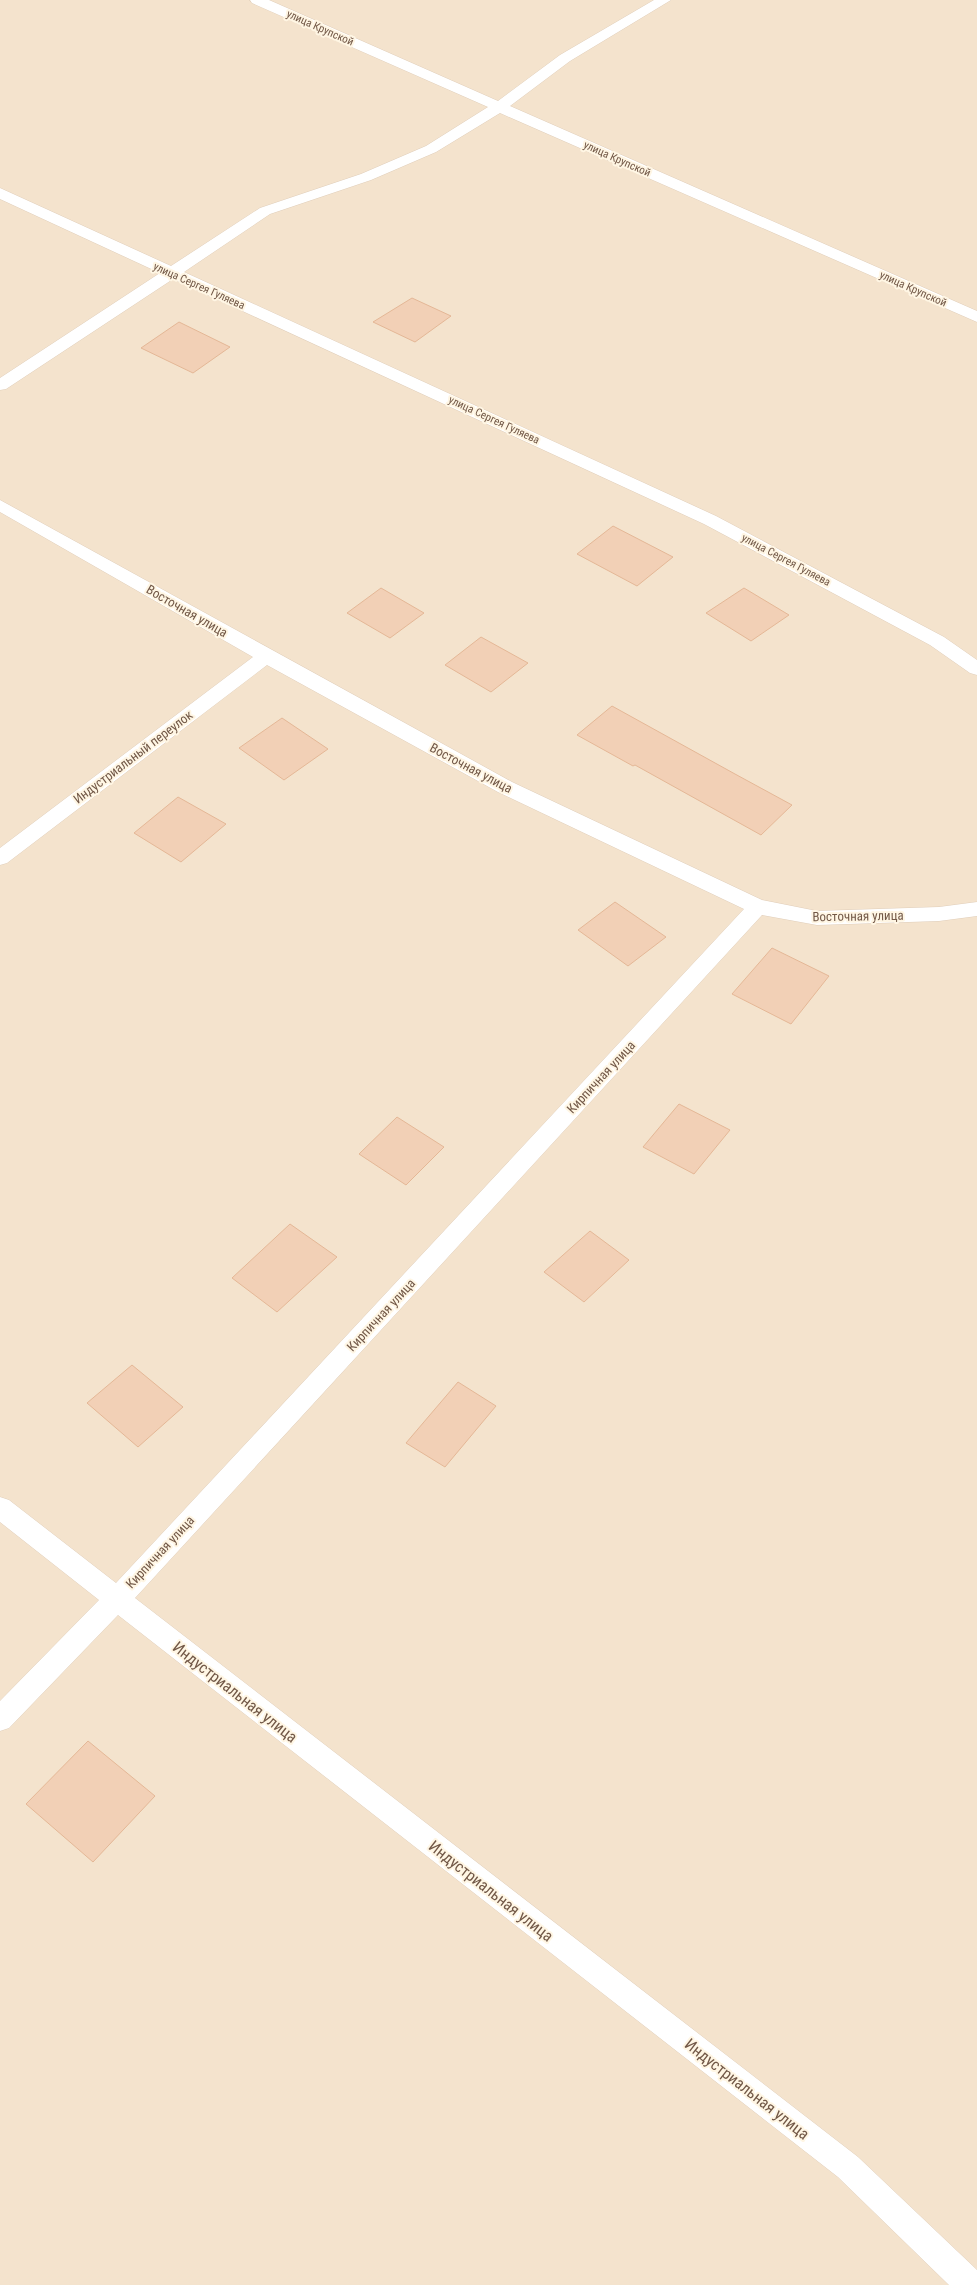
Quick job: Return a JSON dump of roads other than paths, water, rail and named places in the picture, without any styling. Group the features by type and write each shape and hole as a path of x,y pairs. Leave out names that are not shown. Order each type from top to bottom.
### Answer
{"street":[{"name":"улица Крупской","path":"257,0 977,317"},
{"path":"0,385 170,272 265,212 366,177 431,149 499,107 564,58 664,0"},
{"name":"улица Сергея Гуляева","path":"0,193 466,406 710,520 937,641 977,669"},
{"name":"Восточная улица","path":"0,505 266,656 505,787 758,907 817,918 939,914 977,909"},
{"name":"Индустриальный переулок","path":"0,858 266,656"},
{"name":"Кирпичная улица","path":"0,1719 116,1600 758,907"},
{"name":"Индустриальная улица","path":"0,1508 116,1600 848,2167 971,2285"}]}
